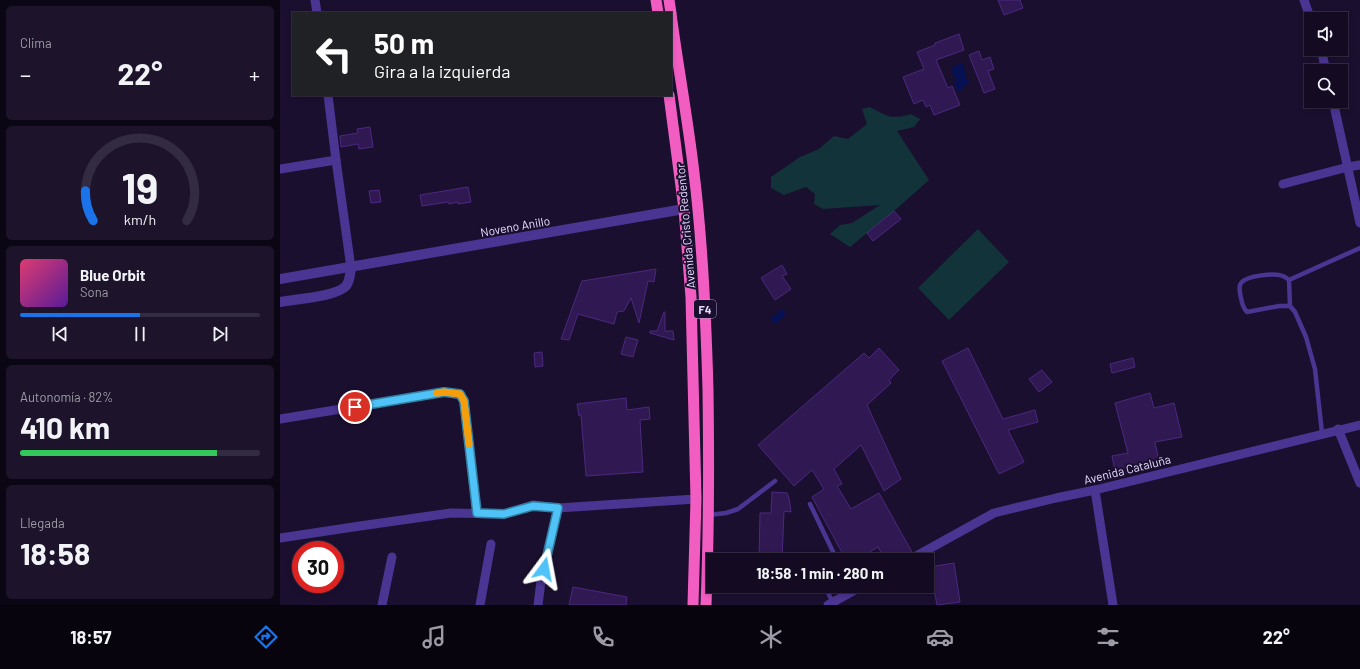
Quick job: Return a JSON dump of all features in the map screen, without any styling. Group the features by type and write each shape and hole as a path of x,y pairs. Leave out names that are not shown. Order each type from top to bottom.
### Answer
{"highway":[{"path":"656,0 658,12"},
{"name":"Avenida Cristo Redentor","path":"669,0 671,12"},
{"name":"Avenida Cristo Redentor","path":"672,21 694,173 707,341 709,516 706,605"},
{"name":"Avenida Cristo Redentor","path":"669,96 684,209 691,297 696,499 693,605"}],"street":[{"path":"315,0 317,12"},
{"path":"1304,0 1308,12"},
{"path":"280,302 326,295 339,290 347,284 351,268 328,96"},
{"path":"1335,108 1360,223"},
{"path":"280,170 336,160"},
{"path":"1283,184 1360,165"},
{"name":"Noveno Anillo","path":"280,280 684,209"},
{"path":"280,419 444,392 460,394 464,401 477,513"},
{"name":"Avenida Cataluña","path":"922,553 994,513 1095,490 1338,429 1360,425"},
{"path":"1338,429 1360,483"},
{"path":"1095,490 1113,605"},
{"path":"280,538 452,513 504,514 533,506 558,508 696,499"},
{"path":"538,605 541,581 558,508"},
{"path":"480,605 491,544"},
{"path":"382,605 392,557"},
{"path":"830,604 844,593"}],"lane":[{"path":"1289,280 1360,248"},
{"path":"1289,280 1283,276 1270,274 1243,281 1240,284 1240,289 1244,309 1247,312 1279,306 1290,306"},
{"path":"1289,280 1290,306 1295,312 1306,337 1315,369 1322,434"},
{"path":"709,516 726,513 738,508 775,481"},
{"path":"810,504 834,553"},
{"path":"826,593 830,604"}],"green space":[{"path":"870,107 889,116 899,117 911,114 920,119 914,127 897,131 929,180 850,247 830,234 840,225 852,223 880,205 823,209 814,204 815,194 806,187 784,195 771,188 771,177 800,157 819,149 834,136 848,139 867,124 862,109"},
{"path":"978,229 1009,262 949,320 918,288"}],"shaded area":[{"path":"962,63 965,71 965,78 969,81 969,84 962,87 963,90 957,92 954,82 956,81 951,68"},
{"path":"781,309 786,313 776,324 770,319 773,316 774,317"}],"building":[{"path":"998,0 1020,0 1023,8 1004,15"},
{"path":"959,34 964,50 936,60 948,88 952,86 960,105 934,115 930,105 926,107 923,100 914,104 903,77 924,69 917,52"},
{"path":"979,51 982,60 990,57 994,69 988,71 995,89 984,93 969,55"},
{"path":"370,127 373,147 359,149 358,144 341,147 340,136 358,133 357,129"},
{"path":"468,187 471,202 449,204 448,202 422,206 420,195"},
{"path":"379,190 381,202 371,203 369,191"},
{"path":"894,211 901,219 873,241 867,233"},
{"path":"782,265 787,274 782,276 791,289 775,300 761,278"},
{"path":"656,269 654,282 648,281 639,323 631,298 624,311 617,312 614,324 578,314 569,340 561,339 582,281"},
{"path":"664,312 665,331 673,331 674,340 650,333 650,331 657,331"},
{"path":"626,337 638,340 633,357 621,354"},
{"path":"879,348 899,370 889,380 891,383 867,405 901,479 884,491 861,445 834,469 842,484 837,486 851,509 879,493 912,552 910,553 881,553 878,547 868,553 842,553 812,497 824,489 812,470 794,486 758,445 864,353 869,358"},
{"path":"968,348 1003,419 1035,410 1038,422 1008,430 1024,462 999,474 942,361"},
{"path":"542,352 543,366 535,367 534,353"},
{"path":"1133,358 1135,367 1112,373 1110,364"},
{"path":"1042,370 1052,382 1039,392 1029,379"},
{"path":"1150,393 1154,408 1174,403 1182,437 1155,442 1160,466 1116,476 1112,456 1128,453 1115,403"},
{"path":"626,398 627,410 649,407 650,419 640,420 643,472 586,476 581,415 579,416 577,404"},
{"path":"772,492 787,493 791,512 784,511 782,553 759,553 760,513 771,513"},
{"path":"954,563 960,602 937,605 934,589 934,566"},
{"path":"573,587 627,597 626,605 569,605"}],"slow traffic":[{"path":"437,393 444,392 460,394 464,401 469,444"}],"route":[{"path":"355,407 444,392 460,394 464,401 477,513 504,514 533,506 558,508 544,569"}]}
